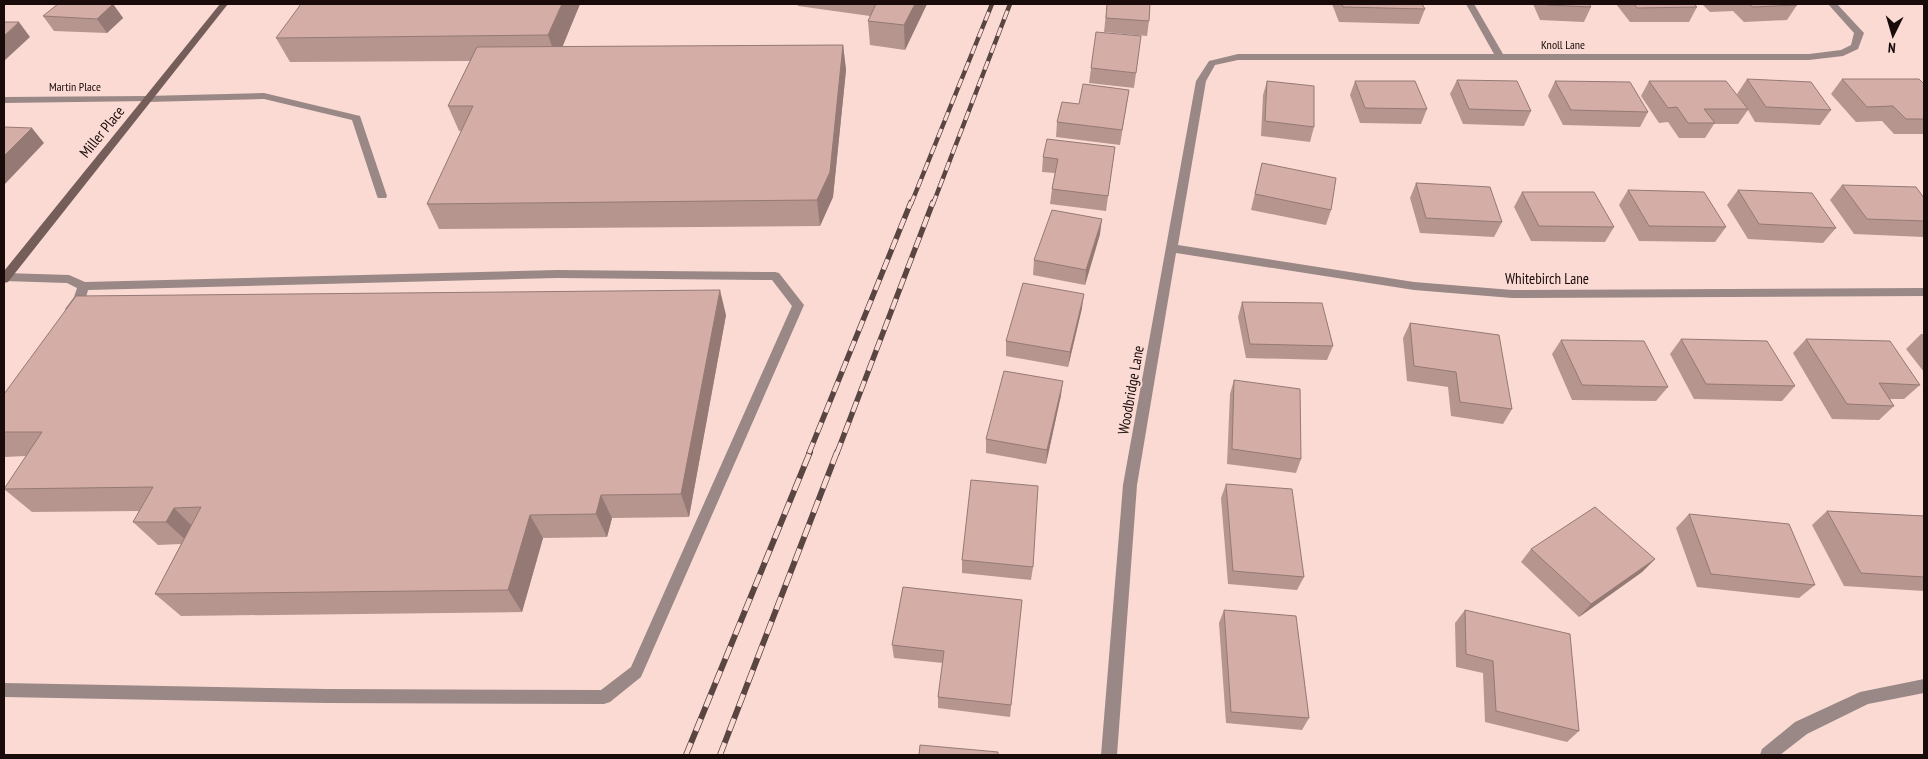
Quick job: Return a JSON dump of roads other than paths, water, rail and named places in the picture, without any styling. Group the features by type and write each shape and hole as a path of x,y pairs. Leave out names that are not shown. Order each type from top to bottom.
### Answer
{"street":[{"name":"Miller Place","path":"4,278 224,4"},
{"path":"1470,4 1501,58"},
{"name":"Knoll Lane","path":"1238,57 1809,57 1843,52 1856,47 1859,33 1832,4"},
{"name":"Woodbridge Lane","path":"1110,755 1130,486 1201,81 1212,63 1238,57"},
{"name":"Martin Place","path":"4,100 147,100 264,96 356,118 382,196"},
{"name":"Whitebirch Lane","path":"1172,248 1414,286 1512,294 1924,292"},
{"path":"4,278 69,279 83,286 548,274 774,276 798,305 636,672 604,697 327,696 4,690"},
{"path":"62,322 80,298 83,286"},
{"path":"1768,755 1801,728 1866,697 1924,686"}],"railway":[{"path":"911,204 992,4"},
{"path":"933,204 1010,4"},
{"path":"809,453 911,202"},
{"path":"837,453 933,202"},
{"path":"686,755 810,452"},
{"path":"720,755 837,452"}]}
